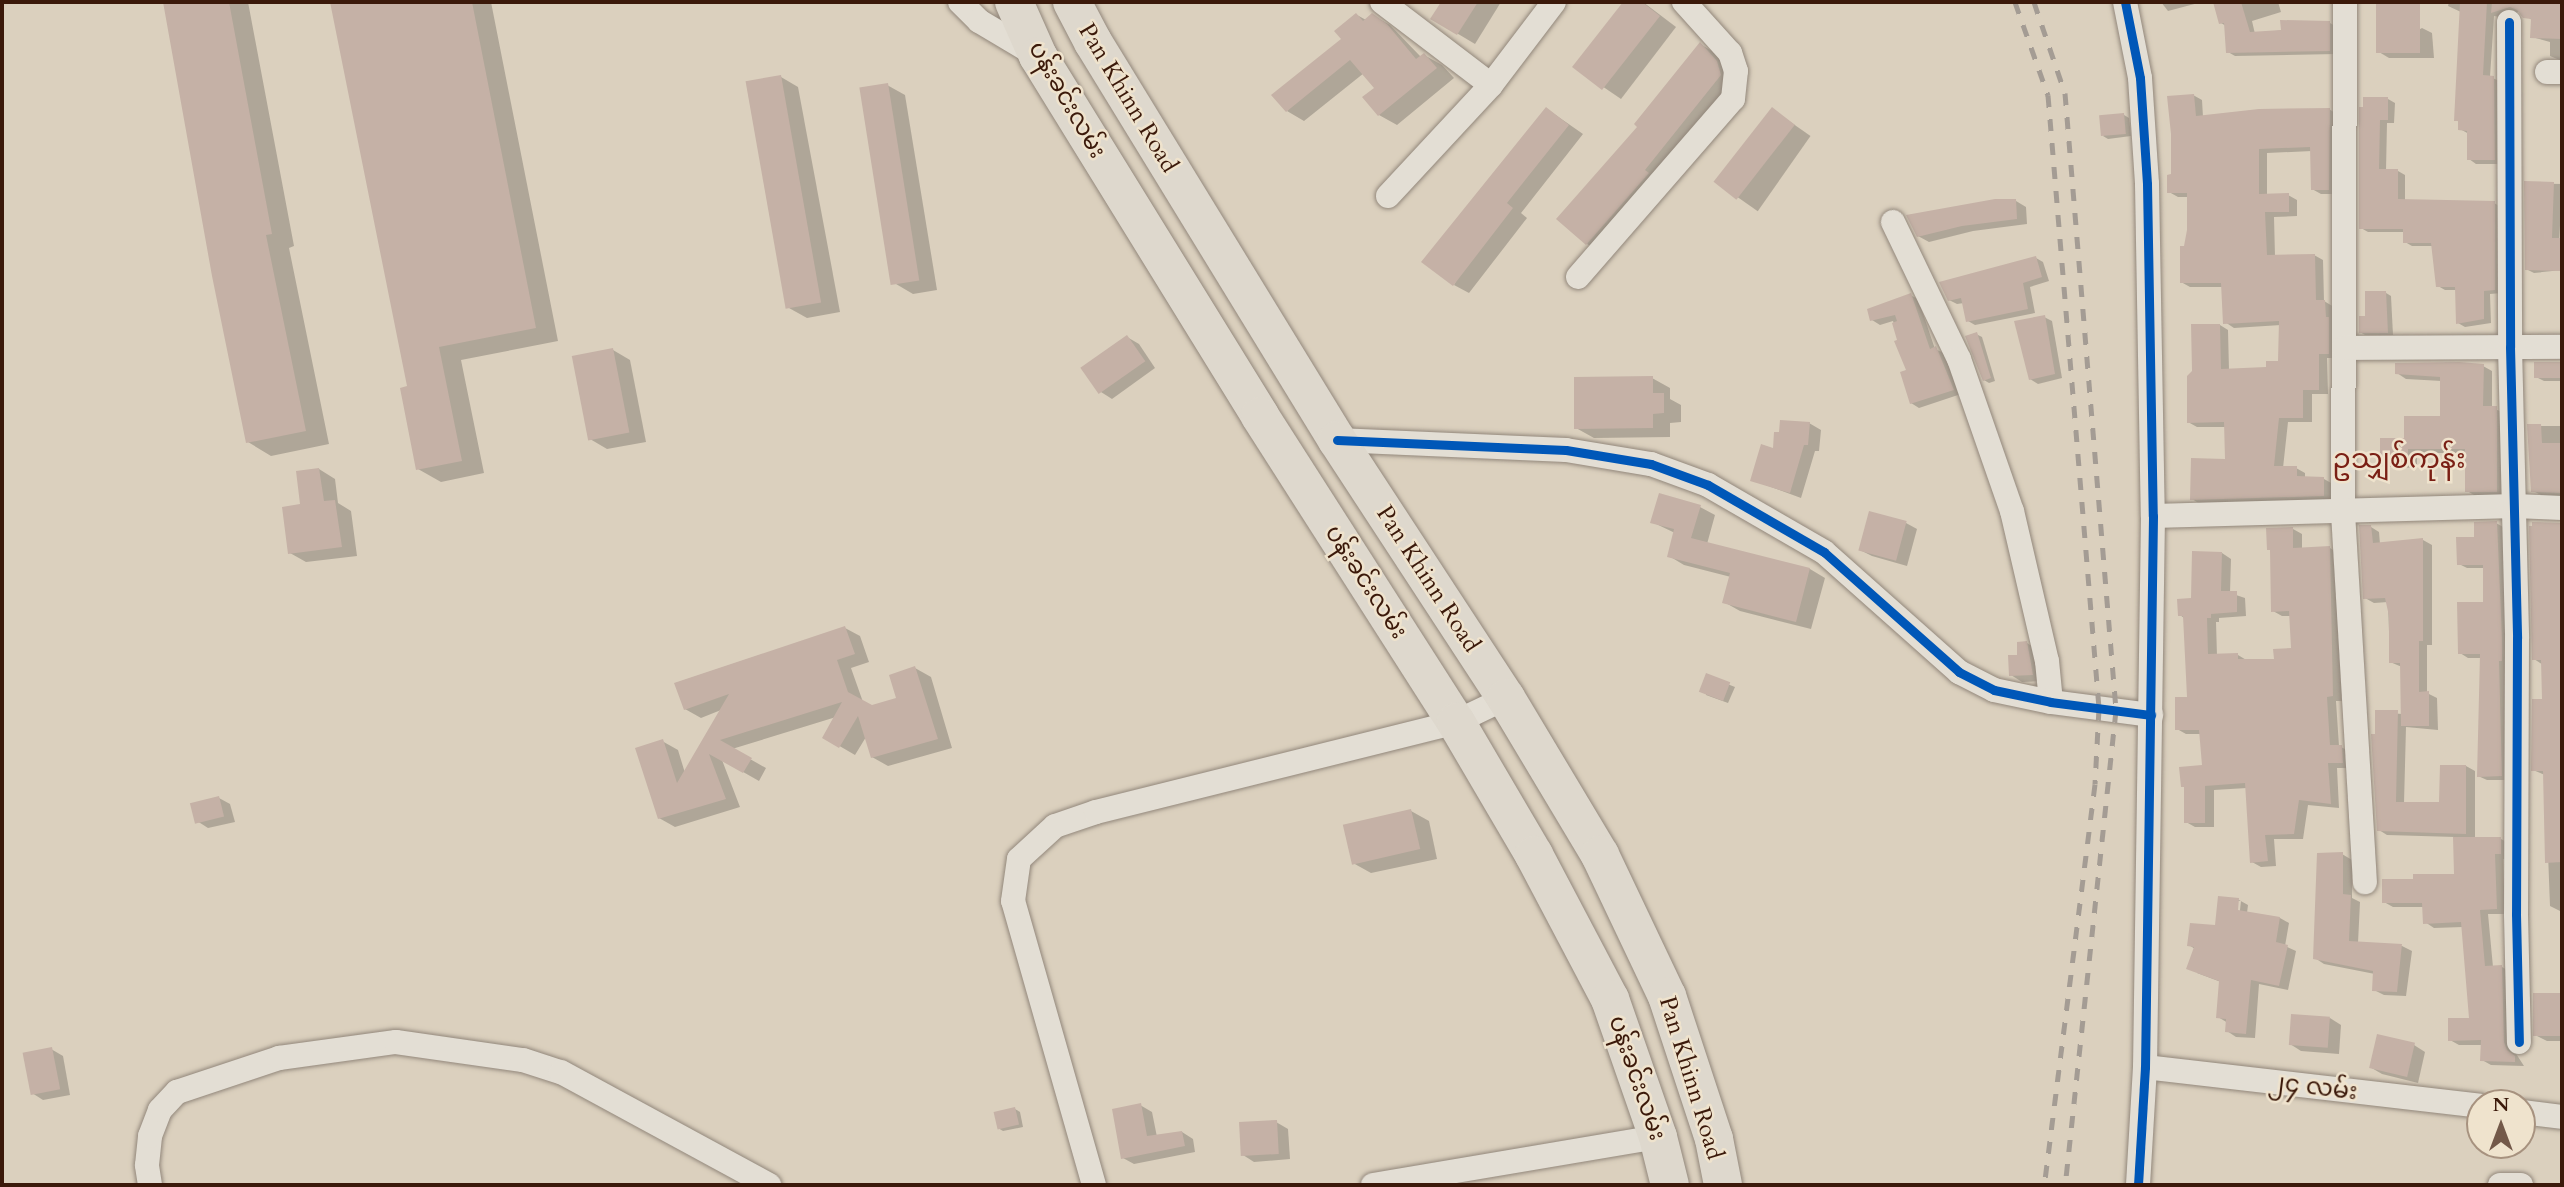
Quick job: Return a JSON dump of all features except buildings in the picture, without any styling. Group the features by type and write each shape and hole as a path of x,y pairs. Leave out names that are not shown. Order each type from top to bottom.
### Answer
{"main road":[{"name":"ပန်းခင်းလမ်း","path":"1014,2 1038,56 1259,416 1456,722 1534,855 1610,999 1658,1137 1670,1185"},
{"name":"Pan Khinn Road","path":"1072,2 1093,42 1337,440 1506,698 1600,855 1667,996 1714,1139 1723,1185"}],"street":[{"path":"960,2 979,21 1038,56"},
{"path":"1382,2 1491,85"},
{"path":"1388,196 1491,85 1554,2"},
{"path":"1578,276 1733,99 1736,71 1730,53 1684,2"},
{"path":"2125,2 2140,78 2147,184 2153,516 2145,1067 2137,1185"},
{"path":"2345,2 2343,513 2365,882"},
{"path":"2509,22 2510,347 2515,506 2519,1042"},
{"path":"1893,222 1959,359 2012,512 2047,661 2051,702"},
{"path":"2344,348 2562,347"},
{"path":"1337,440 1566,450 1651,464 1707,485 1824,552 1959,672 1994,690 2051,702 2151,715"},
{"path":"2153,516 2343,513 2515,506 2562,508"},
{"path":"1094,1185 1013,901 1019,859 1055,826 1097,812 1456,722 1506,698"},
{"path":"150,1185 147,1165 150,1136 160,1110 177,1092 279,1058 396,1042 523,1059 561,1072 769,1185"},
{"name":"၂၄ လမ်း","path":"2145,1067 2466,1105"},
{"path":"2536,1114 2562,1117"},
{"path":"1373,1185 1658,1137"},
{"path":"2500,1185 2521,1185"}],"railway":[{"path":"2015,2 2048,95 2099,708 2095,784 2044,1185"},
{"path":"2034,2 2065,93 2116,710 2065,1185"}],"cycle path":[{"path":"2125,2 2140,78 2147,184 2153,516 2145,1067 2138,1185"},
{"path":"2509,22 2510,347 2517,638 2516,914 2519,1042"},
{"path":"1337,440 1566,450 1651,464 1708,485 1824,552 1959,672 1994,690 2051,702 2151,715"}],"district":[{"name":"ဥသျှစ်ကုန်း","path":"2399,459"}]}
